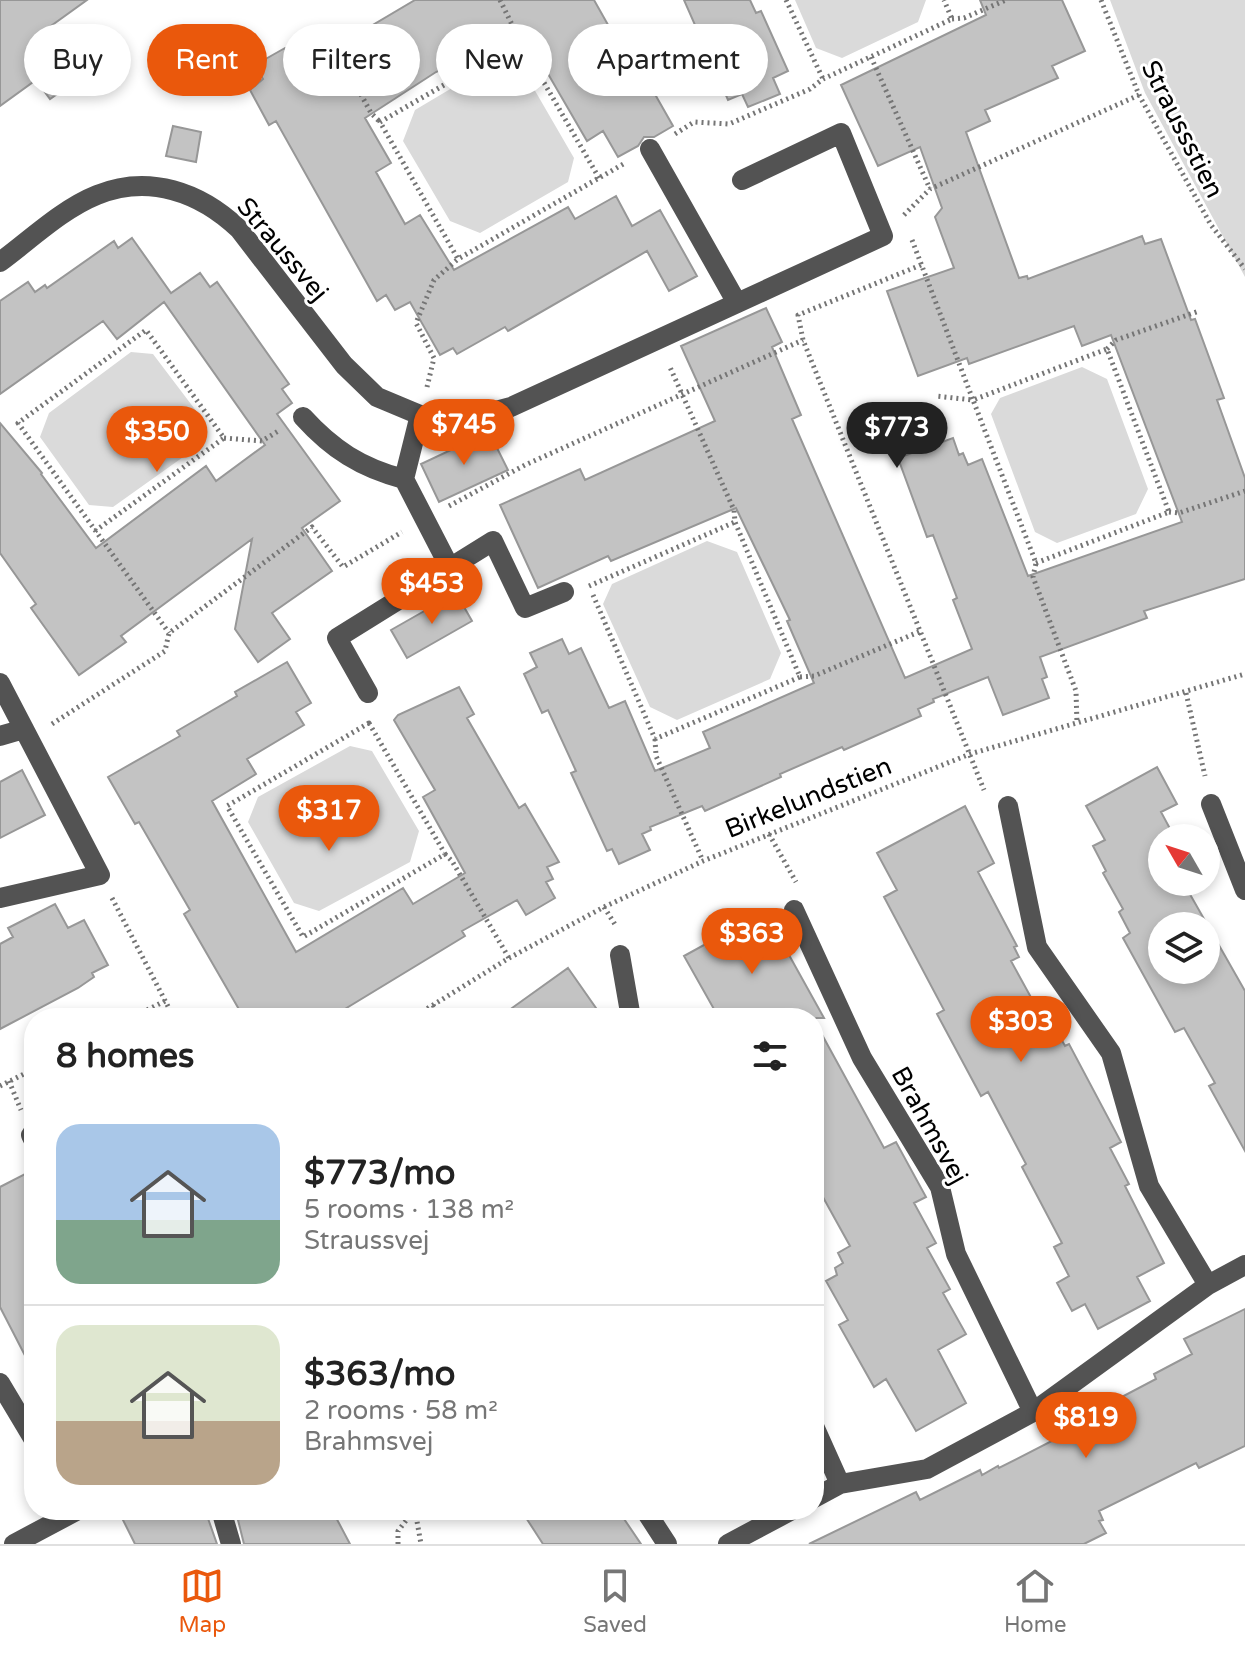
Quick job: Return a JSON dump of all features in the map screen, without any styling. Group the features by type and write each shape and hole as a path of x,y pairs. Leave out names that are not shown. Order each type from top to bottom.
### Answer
{"street":[{"name":"Straussvej","path":"0,262 97,195 122,188 148,186 174,189 220,211 239,229 344,365 377,397 420,415 466,419 511,407 883,236 841,133 742,180"},
{"path":"650,149 737,303"},
{"path":"420,415 404,479 450,568"},
{"path":"303,417 323,439 347,458 375,471 404,479"},
{"path":"368,693 337,638 493,541 525,608 564,592"},
{"path":"0,683 100,875 0,898"},
{"path":"0,736 27,734"},
{"path":"1211,804 1245,890"},
{"path":"1008,806 1037,947 1111,1053 1149,1186 1208,1285"},
{"name":"Brahmsvej","path":"794,910 862,1058 940,1187 956,1254 1033,1412"},
{"path":"620,955 629,1008"},
{"path":"824,1493 840,1484 927,1469 1033,1412 1208,1285 1245,1265"},
{"path":"0,1383 24,1423"},
{"path":"824,1448 840,1484"},
{"path":"14,1544 59,1520"},
{"path":"224,1520 231,1544"},
{"path":"651,1520 667,1544"},
{"path":"728,1544 773,1520"}],"path":[{"path":"500,0 512,24"},
{"path":"786,0 823,79"},
{"path":"944,0 952,19"},
{"path":"420,415 434,358 416,323 434,280 458,259 694,122 729,124 810,89 823,79 952,19 964,18 1006,0"},
{"name":"Straussstien","path":"1101,0 1139,95 1211,225 1245,269"},
{"path":"871,57 930,189"},
{"path":"380,122 436,90"},
{"path":"1077,724 1076,691 1033,577 1036,563 903,215 930,189 1139,95"},
{"path":"362,96 380,122 458,259"},
{"path":"552,96 599,178"},
{"path":"921,265 798,315 803,340 985,791 1008,806"},
{"path":"935,396 973,400 1107,349 1116,340 1199,311"},
{"path":"169,633 18,423 146,330 224,438"},
{"path":"658,340 734,510 735,522 800,677"},
{"path":"27,734 165,651 169,633 312,527 343,567 525,465 803,340"},
{"path":"1107,349 1169,512"},
{"path":"95,531 224,438 262,441 303,417"},
{"path":"1036,563 1169,512 1179,513 1245,491"},
{"path":"703,861 656,756 655,739 589,585 735,522"},
{"path":"655,739 800,677 814,676 921,631"},
{"name":"Birkelundstien","path":"428,1008 509,958 604,907 769,834 970,754 1245,674"},
{"path":"1186,693 1211,804"},
{"path":"445,854 303,937 227,806 369,723 509,958"},
{"path":"769,834 802,894 794,910"},
{"path":"100,875 169,1008"},
{"path":"151,1008 165,1001"},
{"path":"0,1086 24,1074"},
{"path":"398,1544 398,1531 407,1520"},
{"path":"417,1520 421,1544"}],"shaded area":[{"path":"795,0 926,0 918,22 842,58 816,48"},
{"path":"1110,0 1245,0 1245,277 1145,93"},
{"path":"439,96 538,96 574,158 568,182 480,233 450,221 403,141 415,110"},
{"path":"131,352 153,354 203,420 200,445 113,507 89,505 40,437 49,413"},
{"path":"1082,367 1107,379 1148,489 1136,514 1057,543 1035,532 991,414 1000,398"},
{"path":"707,541 737,552 781,653 770,679 677,720 650,707 603,604 612,584"},
{"path":"350,746 372,751 419,831 410,862 319,911 294,903 248,822 258,797"}],"building":[{"path":"0,0 87,0 54,24 24,24 24,89 0,106"},
{"path":"415,0 594,0 608,24 568,24 568,96 656,96 673,126 654,137 644,137 638,146 618,157 603,131 587,141 552,81 552,24 436,24 436,72 420,82 420,24 374,24"},
{"path":"684,0 750,0 756,13 761,11 767,24 695,24"},
{"path":"980,0 1062,0 1085,51 1052,66 1058,78 985,110 990,121 966,132 1019,278 1027,276 1028,279 1142,236 1145,244 1161,239 1224,398 1217,400 1245,478 1245,579 1144,611 1147,618 1040,657 1047,677 1042,679 1049,698 1003,715 988,677 933,699 934,702 918,709 921,716 780,774 781,777 705,811 702,806 650,827 651,830 642,834 650,850 619,864 612,849 607,851 571,773 576,771 548,710 542,713 524,674 537,667 530,653 562,639 569,654 581,648 609,708 625,701 655,771 710,748 703,732 814,683 787,621 790,620 736,508 611,561 608,556 538,588 500,505 580,469 585,480 715,421 681,346 766,308 782,342 772,347 801,415 792,419 905,678 972,649 933,535 927,537 898,458 953,438 959,455 963,453 968,465 982,459 1028,576 1182,522 1111,335 1082,346 1074,326 969,364 967,358 918,376 887,291 954,268 935,217 942,208 920,147 878,166 841,85 986,15"},
{"path":"768,27 788,71 773,78 780,94 748,107 743,96 768,96"},
{"path":"283,49 283,96 399,96 365,118 391,163 376,172 405,224 420,215 454,270 568,207 575,219 616,196 632,226 660,210 697,276 669,291 647,251 508,331 505,327 457,354 453,348 440,355 410,302 395,310 386,295 377,301 276,121 269,125 253,96 267,96 267,58"},
{"path":"173,126 201,132 196,162 166,156"},
{"path":"132,238 171,293 200,273 210,287 217,282 289,384 282,389 292,403 277,414 340,501 302,528 332,571 272,613 290,639 258,662 235,629 252,539 121,636 126,642 79,675 31,608 36,604 0,553 0,423 42,473 96,548 206,466 216,481 265,445 164,302 117,339 103,321 0,394 0,301 28,282 35,292 45,285 47,288 114,241 118,248"},
{"path":"489,432 508,470 439,502 421,464"},
{"path":"456,593 472,621 407,658 391,630"},
{"path":"287,662 311,703 296,712 304,725 247,759 256,774 212,801 296,952 403,888 413,904 465,873 423,797 435,790 394,720 398,715 459,687 474,714 467,718 519,808 525,804 559,862 547,867 553,879 546,882 555,898 526,915 517,900 462,931 465,936 346,1008 238,1008 184,914 190,910 139,822 135,824 108,777 180,736 177,731 237,696 235,692"},
{"path":"1157,767 1177,804 1161,812 1167,824 1148,824 1148,896 1191,896 1200,912 1148,912 1148,983 1123,938 1130,933 1119,912 1123,909 1103,873 1106,871 1093,846 1105,840 1086,806"},
{"path":"22,770 45,815 0,838 0,782"},
{"path":"965,806 994,863 978,872 1017,946 1014,947 1019,957 1011,961 1039,1012 1045,1009 1065,1046 1069,1044 1121,1142 1110,1148 1129,1184 1125,1186 1164,1263 1137,1277 1150,1301 1098,1329 1085,1304 1072,1311 1057,1283 1069,1276 1054,1247 1062,1243 1022,1167 1026,1164 988,1092 981,1096 937,1014 944,1010 884,897 897,890 877,853"},
{"path":"55,904 68,928 84,920 108,965 92,973 94,977 78,988 40,1008 24,1008 24,1016 0,1029 0,944 13,937 8,928"},
{"path":"762,913 818,1008 713,1008 684,956"},
{"path":"1220,947 1245,991 1245,1151 1209,1086 1215,1083 1184,1028 1175,1032 1148,984 1220,984"},
{"path":"568,968 596,1008 512,1008"},
{"path":"824,1038 884,1148 896,1142 926,1197 914,1203 936,1243 927,1248 950,1289 943,1293 966,1334 938,1350 966,1403 916,1431 886,1379 874,1387 839,1325 848,1320 826,1281 837,1275 835,1268 843,1263 838,1253 850,1246 824,1199"},
{"path":"24,1175 24,1354 0,1307 0,1187"},
{"path":"1245,1309 1245,1446 1199,1468 1196,1463 1099,1511 1103,1520 1099,1521 1106,1533 1084,1544 809,1544 916,1492 920,1500 980,1470 982,1475 999,1468 1081,1426 1078,1420 1156,1379 1154,1374 1192,1354 1184,1339"},
{"path":"123,1520 209,1520 217,1544 135,1544"},
{"path":"238,1520 337,1520 350,1544 244,1544"},
{"path":"527,1520 625,1520 641,1544 543,1544"}]}
